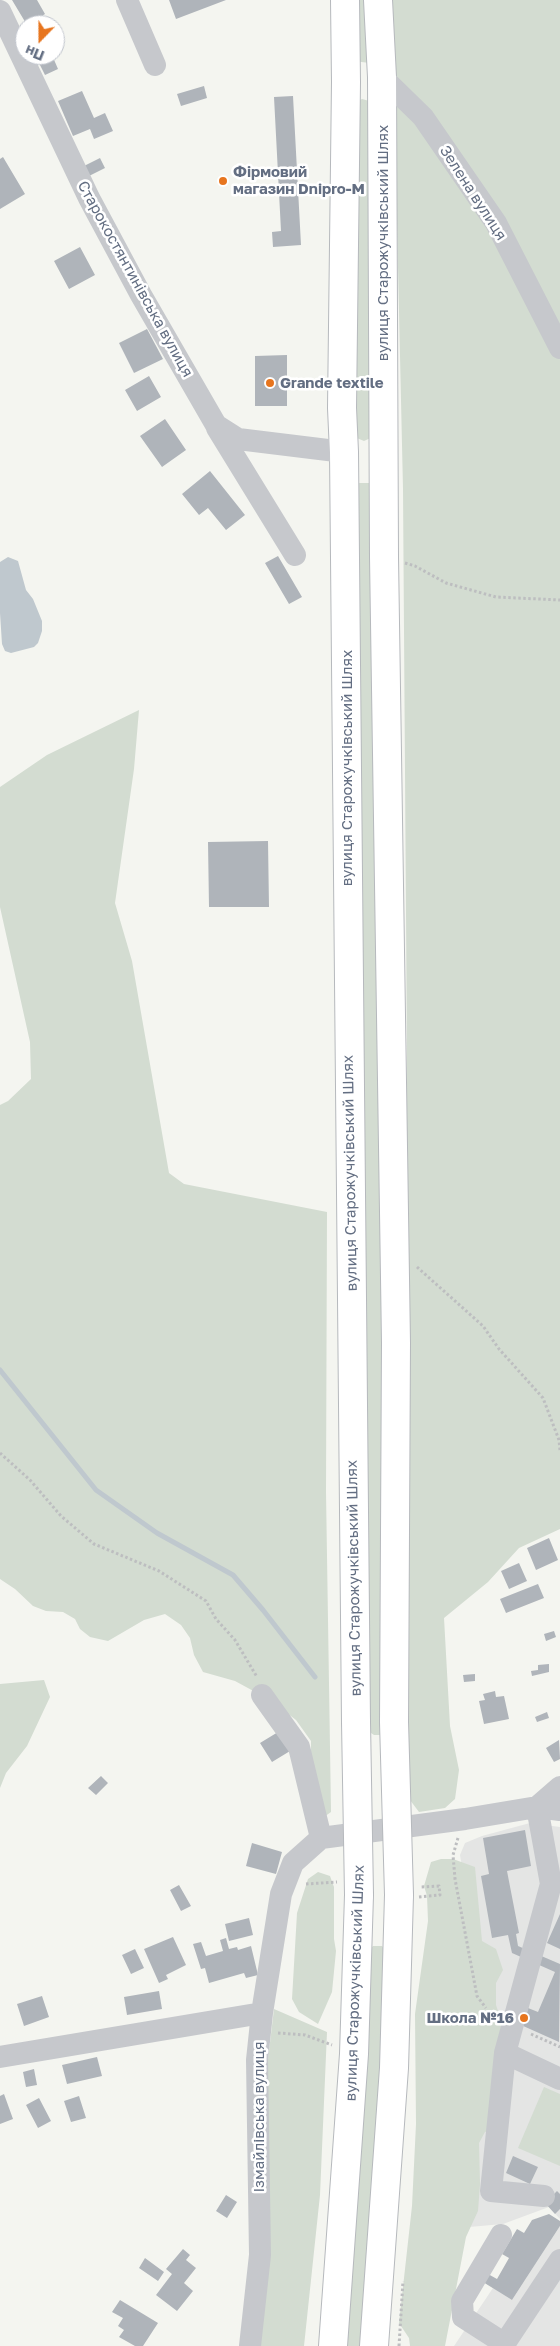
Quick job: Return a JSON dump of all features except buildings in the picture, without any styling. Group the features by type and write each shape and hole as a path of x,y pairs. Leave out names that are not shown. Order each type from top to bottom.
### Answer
{"main road":[{"name":"вулиця Старожучківський Шлях","path":"333,2346 354,2054 359,1928 349,1892 356,1722 344,452 342,408 346,82 345,0"},
{"name":"вулиця Старожучківський Шлях","path":"374,2346 394,2068 398,1929 412,1893 394,1722 396,1353 384,557 382,77 378,0"},
{"path":"346,82 382,77"},
{"path":"344,452 384,462"},
{"path":"359,1928 398,1929"}],"street":[{"path":"127,0 155,65"},
{"name":"Старокостянтинівська вулиця","path":"0,11 89,198 141,295 216,425 238,438 344,452"},
{"name":"Зелена вулиця","path":"382,77 423,117 496,223 560,348"},
{"path":"216,425 295,554"},
{"path":"262,1695 299,1747 321,1838 465,1819 537,1807 560,1810"},
{"path":"537,1807 560,1787"},
{"path":"537,1807 551,1884 505,2052 491,2191 544,2196"},
{"name":"Ізмайлівська вулиця","path":"233,2346 253,2310 260,2255 257,2060 281,1894 293,1863 321,1838"},
{"path":"0,2057 261,2022"},
{"path":"505,2052 560,2078"},
{"path":"501,2235 462,2301 463,2317 504,2345 560,2260"},
{"path":"250,2346 253,2310"}],"path":[{"path":"384,557 415,566 446,583 496,597 560,600"},
{"path":"394,1247 483,1326 498,1349 543,1398 559,1440 560,1450"},
{"path":"0,1453 30,1480 61,1516 94,1544 159,1572 206,1601 216,1619 235,1640 256,1673 262,1695"},
{"path":"465,1819 453,1854 455,1879 477,1996 486,2008"},
{"path":"302,1884 338,1882 349,1892"},
{"path":"439,1886 440,1895 412,1893 439,1886"},
{"path":"261,2022 305,2035 354,2054"},
{"path":"512,2025 560,2047"}],"shaded area":[{"path":"351,0 368,0 370,63 353,61"},
{"path":"392,0 560,0 560,1529 519,1548 488,1582 444,1618 450,1726 459,1770 455,1799 445,1808 419,1812 407,1796 407,1055 403,489"},
{"path":"362,99 373,102 375,436 364,441 352,436 353,104"},
{"path":"353,483 374,483 388,1730 382,1735 374,1735 368,1731"},
{"path":"8,557 18,561 26,590 33,599 42,621 42,631 38,643 34,647 11,653 5,651 2,644 0,613 0,562"},
{"path":"139,710 134,769 115,903 132,961 169,1173 184,1184 327,1212 326,1492 331,1812 324,1817 311,1776 311,1741 296,1720 270,1700 235,1681 203,1672 194,1655 190,1638 181,1625 165,1614 144,1620 108,1641 90,1637 80,1629 75,1619 63,1612 46,1611 33,1606 15,1589 0,1579 0,1105 8,1101 31,1079 30,1042 0,907 0,787 47,755"},
{"path":"44,1680 50,1697 27,1746 6,1773 0,1788 0,1684"},
{"name":"Школа №16","path":"530,1823 560,1827 560,2219 549,2207 503,2224 469,2227 489,2028 460,1855 465,1843 482,1836"},
{"path":"441,1859 453,1859 475,1867 482,1941 496,1949 503,1970 496,1983 496,2005 503,2026 498,2128 485,2132 479,2143 480,2184 478,2211 466,2237 445,2346 410,2346 409,2338 399,2323 412,2206 416,2124 415,2014 428,1921 427,1896 424,1886 431,1862"},
{"path":"318,1872 330,1876 334,1887 334,1939 336,1951 332,1992 318,2024 299,2012 292,1999 297,1913 308,1879"},
{"path":"373,1946 382,1946 388,1954 366,2346 343,2346 368,1952"},
{"path":"274,2009 327,2032 320,2195 304,2346 259,2346 265,2085"},
{"path":"544,2087 560,2094 560,2166 518,2148"},
{"path":"560,2226 560,2346 454,2346 493,2288 512,2300"}],"waterway":[{"path":"0,1370 96,1490 157,1533 233,1575 315,1677"}],"place":[{"name":"Фірмовий магазин Dnipro-M","path":"223,181"},
{"name":"Grande textile","path":"270,383"},
{"name":"Школа №16","path":"524,2018"}]}
